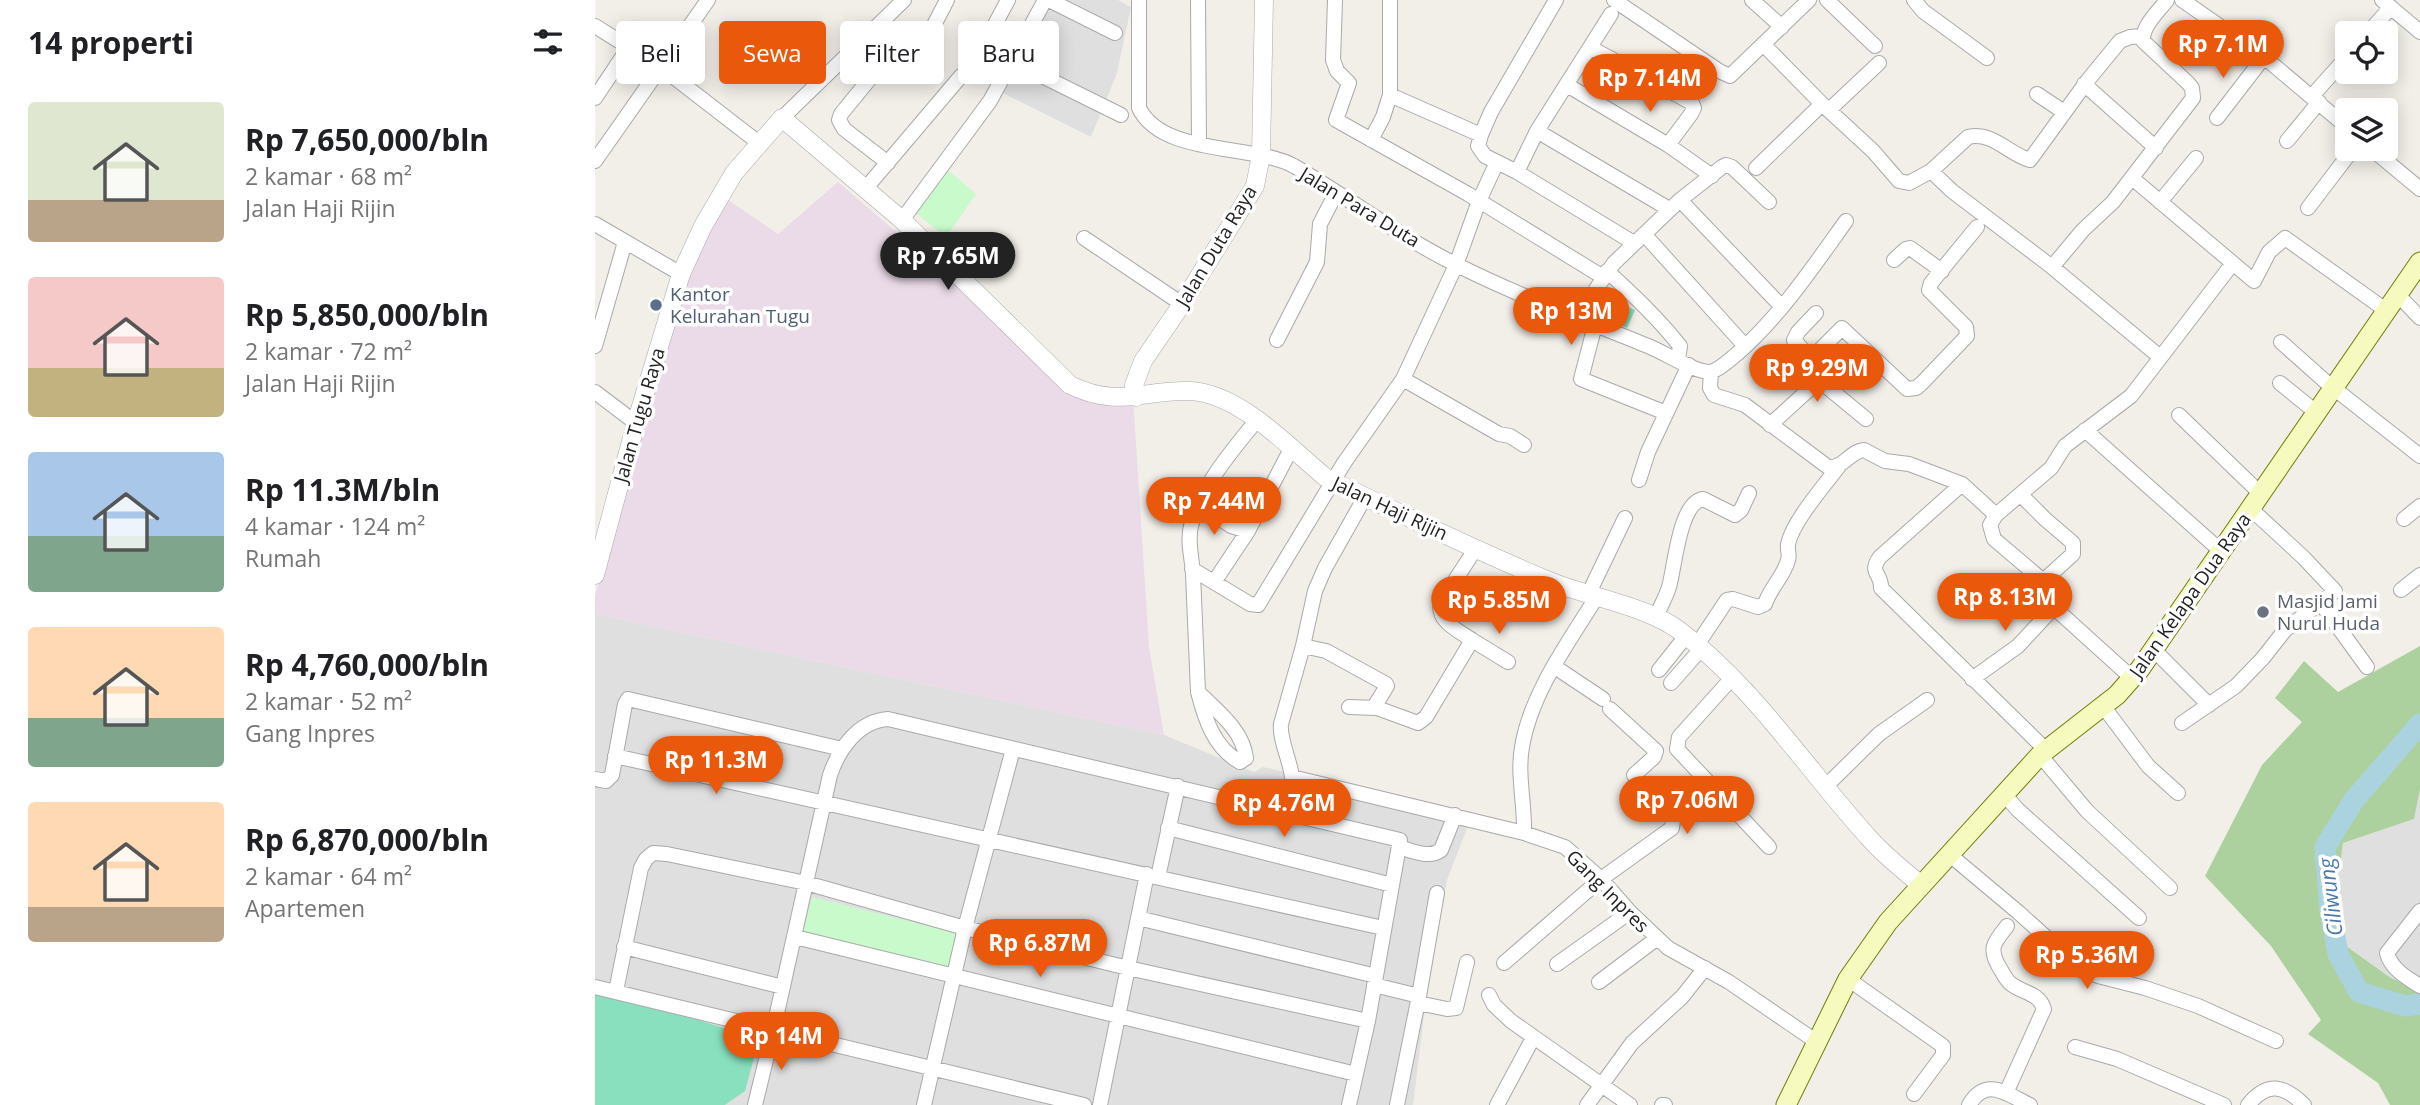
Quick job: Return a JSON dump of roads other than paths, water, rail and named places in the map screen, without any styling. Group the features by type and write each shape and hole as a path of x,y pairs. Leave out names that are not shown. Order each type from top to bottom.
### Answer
{"main road":[{"name":"Jalan Kelapa Dua Raya","path":"1786,1105 1848,979 1888,922 2003,793 2043,753 2103,706 2132,678 2154,650 2420,262"}],"street":[{"path":"694,21 708,0"},
{"path":"782,118 904,0"},
{"path":"936,21 947,0"},
{"path":"997,21 1008,0"},
{"path":"1035,21 1047,0 1115,33"},
{"name":"Jalan Para Duta","path":"1139,0 1139,108 1148,121 1167,133 1199,144 1282,160 1456,265 1702,371 1711,372"},
{"path":"1198,0 1199,144"},
{"name":"Jalan Duta Raya","path":"1136,397 1134,385 1139,369 1249,197 1258,175 1261,155 1264,0"},
{"path":"1335,0 1334,66 1349,83 1336,120 1605,274 1650,311 1680,346 1683,362 1639,480"},
{"path":"1371,140 1383,117 1390,94 1390,0"},
{"path":"1556,0 1491,112 1478,146 1497,162 1639,239 1745,346"},
{"path":"1752,0 1782,27"},
{"path":"1517,172 1537,131 1591,48 1612,7 1634,6 1719,71 1730,76 1809,0"},
{"path":"1827,0 1875,46"},
{"path":"1914,0 1923,11 1987,58"},
{"path":"2142,36 2167,0"},
{"path":"2182,0 2265,57 2335,116"},
{"path":"2376,21 2387,4 2420,32"},
{"path":"595,26 616,39"},
{"path":"595,35 616,48"},
{"path":"1763,44 1873,151 1899,181 1909,183 1931,171 1968,137 1976,135 1985,136 2030,160 2084,85 2120,41 2142,36"},
{"path":"2052,267 2083,230 2113,202 2189,104 2193,92 2188,83 2147,47 2142,36"},
{"path":"1591,48 1692,103 1694,108 1691,114 1668,145"},
{"path":"2217,118 2265,57"},
{"path":"1756,168 1879,62"},
{"path":"595,97 616,66"},
{"path":"2287,141 2335,73"},
{"path":"866,188 958,80"},
{"path":"595,161 651,84"},
{"path":"683,84 758,143"},
{"path":"865,84 839,120 843,129 888,163"},
{"path":"902,220 999,84"},
{"path":"1058,84 1121,115"},
{"path":"1567,85 1668,145 1712,176"},
{"path":"2084,85 2156,148"},
{"path":"1390,94 1481,135"},
{"path":"2037,94 2064,112"},
{"name":"Jalan Tugu Raya","path":"595,575 636,423 681,274 703,226 728,182 758,143 782,118"},
{"name":"Jalan Haji Rijin","path":"782,118 902,220 1070,386 1098,395 1128,398 1191,391 1219,397 1236,406 1334,482 1518,568 1672,625 1731,678 1785,737 1870,839 1921,885"},
{"path":"1537,131 1674,205 1782,307"},
{"path":"2160,202 2196,158"},
{"path":"2308,208 2344,161"},
{"path":"2386,161 2420,190"},
{"path":"1192,569 1249,604 1258,605 1344,463 1403,379 1456,265 1479,201 1497,162"},
{"path":"1666,412 1581,379 1589,322 1605,274 1674,205 1722,167 1730,166 1769,202"},
{"path":"1931,171 1952,191 2052,267 2160,358"},
{"path":"2131,178 2254,281 2265,258 2285,237 2420,318"},
{"path":"1277,340 1318,262 1320,224 1336,193"},
{"path":"1839,466 1833,468 1822,464 1745,405 1714,395 1710,388 1711,372 1745,346 1782,307 1846,221"},
{"path":"595,224 681,274"},
{"path":"1811,386 1798,374 1838,324 1902,386 1907,389 1916,388 1967,336 1968,332 1929,290 1931,283 1977,227"},
{"path":"1084,238 1182,304"},
{"path":"595,346 598,324 625,242"},
{"path":"1894,260 1910,248 1942,271"},
{"path":"2132,678 2071,624 2055,606 2042,582 1994,539 1990,525 1996,515 2051,468 2065,446 2128,400 2233,263"},
{"path":"1811,359 1794,340 1798,332 1817,313"},
{"path":"2281,342 2333,388 2420,456"},
{"path":"1403,379 1489,429 1510,436 1524,445"},
{"path":"1770,425 1816,383 1826,386 1866,419"},
{"path":"2280,383 2316,413"},
{"path":"595,392 636,423"},
{"path":"2179,415 2335,591 2285,630 2236,686 2182,723"},
{"path":"1198,692 1190,528 1199,503 1227,457 1256,421"},
{"path":"2085,430 2221,552"},
{"path":"1214,582 1248,531 1291,449"},
{"path":"1671,682 1694,643 1727,600 1733,599 1758,607 1765,604 1788,561 1787,547 1808,507 1839,466 1860,449 1885,461 1909,464 1962,484 1996,515"},
{"path":"1962,484 1879,557 1874,568 1882,583 1881,588 2043,753 2087,811 2170,888"},
{"path":"1656,617 1668,591 1679,535 1693,505 1703,499 1735,515 1741,510 1749,493"},
{"path":"2021,495 2065,535 2075,548 2073,554 2042,582"},
{"path":"1366,496 1319,581 1303,646 1326,651 1386,684 1387,687 1374,707"},
{"path":"1199,503 1231,526 1248,531"},
{"path":"2404,519 2420,506"},
{"path":"1524,833 1522,748 1532,713 1592,596 1625,518"},
{"path":"1476,548 1441,602 1440,614 1472,640 1509,662"},
{"path":"2401,590 2420,575"},
{"path":"2320,602 2367,667"},
{"path":"1972,679 2018,646 2055,606"},
{"path":"1349,707 1374,707 1412,722 1422,722 1472,640"},
{"path":"1659,670 1694,643"},
{"name":"Gang Inpres","path":"1303,646 1280,732 1289,756 1292,777 1455,815 1565,847 1601,879 1630,912 1668,948 1705,968 1817,1042"},
{"path":"2154,650 2209,705"},
{"path":"1504,964 1601,879 1670,832 1673,821 1671,814 1635,775 1655,755 1654,748 1607,704 1555,667"},
{"path":"1731,678 1679,737 1677,749 1769,847"},
{"path":"595,779 609,779 628,699 842,749"},
{"path":"1825,787 1879,734 1927,700"},
{"path":"2103,706 2148,766 2178,793"},
{"path":"755,1105 795,937 829,775 842,749 869,723 887,719 1400,839 1368,1020 1349,1105"},
{"path":"924,1105 965,928 1013,749"},
{"path":"615,756 1383,928"},
{"path":"1100,1105 1138,918 1168,828 1178,786"},
{"path":"2003,793 2018,810 2139,918"},
{"path":"1399,847 1426,855 1436,853 1441,850 1455,815"},
{"path":"1168,828 1392,885"},
{"path":"617,990 641,869 653,853 806,883 965,928 1128,968 1368,1020"},
{"path":"1950,855 2018,912 2069,958 2076,968 2198,1006 2276,1041"},
{"path":"1397,1105 1419,1000 1437,892"},
{"path":"2420,911 2387,953 2397,970 2420,986"},
{"path":"1557,964 1630,912"},
{"path":"1138,918 1375,980 1419,1000 1447,1009 1456,1008 1467,962"},
{"path":"2006,1093 2043,1009 2042,1002 2035,996 2007,981 1993,954 1994,946 2007,926"},
{"path":"795,937 1356,1074"},
{"path":"1599,982 1657,939"},
{"path":"624,947 783,987"},
{"path":"1587,1105 1639,1035 1682,997 1705,968"},
{"path":"1848,979 1943,1046 1943,1055 1914,1094"},
{"path":"595,987 617,990 773,1031 1084,1105"},
{"path":"1489,995 1500,1012 1533,1038 1630,1105"},
{"path":"1497,1105 1533,1038"},
{"path":"2075,1047 2117,1059 2224,1105"},
{"path":"1969,1105 1983,1089 1991,1088 2030,1105"},
{"path":"2248,1105 2257,1096 2273,1088 2285,1089 2304,1105"}],"waterway":[{"name":"Ciliwung","path":"2420,724 2354,800 2325,847 2330,910 2338,954 2359,992 2405,1006 2420,1004"}],"place":[{"name":"Kantor Kelurahan Tugu","path":"656,305"},
{"name":"Masjid Jami Nurul Huda","path":"2263,612"}]}
